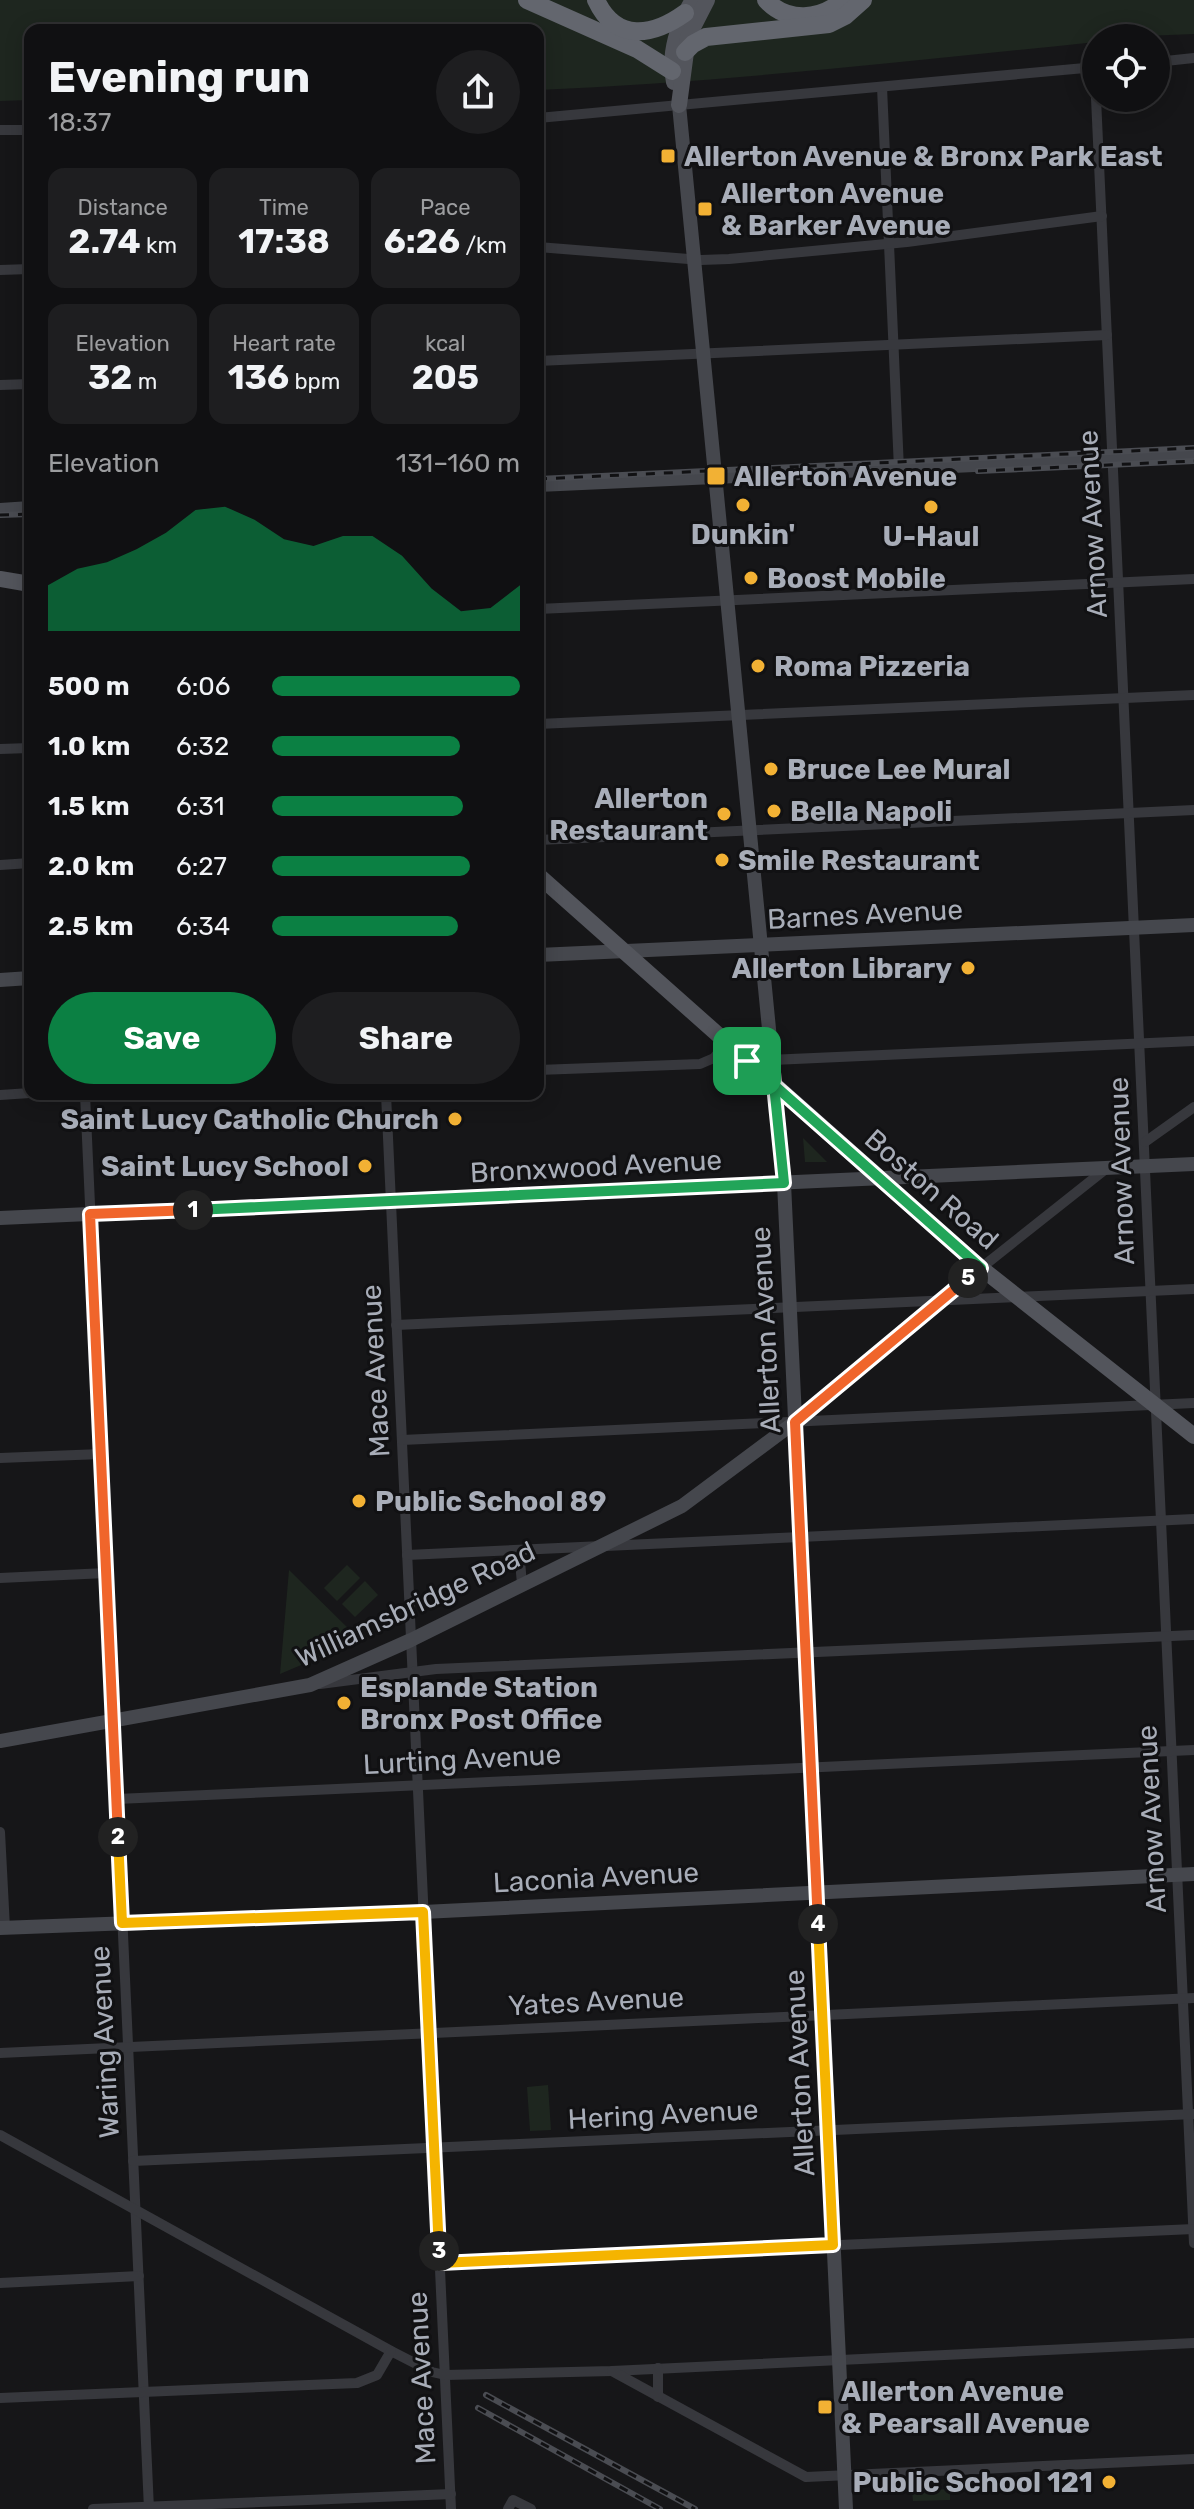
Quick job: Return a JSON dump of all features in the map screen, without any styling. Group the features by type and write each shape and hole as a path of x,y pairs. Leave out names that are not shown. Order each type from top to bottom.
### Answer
{"highway":[{"path":"527,0 637,49 672,71"},
{"path":"596,0 613,23 636,32 661,28 689,6"},
{"path":"766,0 782,12 803,16 825,13 843,0"},
{"path":"685,52 706,37 829,24 845,16 863,0"}],"main road":[{"path":"679,105 685,52 694,22 707,0"},
{"path":"679,105 672,71 675,43 689,6"},
{"name":"Allerton Avenue","path":"679,105 784,1183 846,2509"},
{"path":"544,485 1194,455"},
{"path":"0,510 24,508"},
{"path":"0,579 24,583"},
{"name":"Boston Road","path":"544,880 981,1268 1194,1436"},
{"name":"Barnes Avenue","path":"544,955 1194,925"},
{"path":"0,980 24,978"},
{"name":"Bronxwood Avenue","path":"0,1218 1194,1164"},
{"name":"Williamsbridge Road","path":"0,1741 310,1685 411,1640 682,1506 795,1422 981,1268"},
{"name":"Laconia Avenue","path":"3,1928 423,1912 1194,1874"}],"street":[{"path":"1170,61 1194,58"},
{"path":"544,117 1082,68"},
{"path":"882,87 899,469"},
{"name":"Arnow Avenue","path":"1097,112 1177,1875 1188,1999 1194,2243"},
{"path":"0,130 24,130"},
{"path":"544,247 729,259 889,244 1102,216"},
{"path":"0,270 24,269"},
{"path":"544,361 1107,335"},
{"path":"0,385 24,384"},
{"path":"544,609 1194,579"},
{"path":"544,724 1194,695"},
{"path":"0,749 24,748"},
{"path":"544,840 1194,810"},
{"path":"0,865 24,863"},
{"path":"747,1061 1194,1041"},
{"path":"544,1070 700,1064 714,1058 726,1043"},
{"path":"0,1095 24,1093"},
{"name":"Waring Avenue","path":"85,1100 149,2508"},
{"name":"Mace Avenue","path":"386,1100 451,2509"},
{"path":"1145,1142 1194,1107"},
{"name":"Williamsbridge Road","path":"981,1268 1107,1168"},
{"path":"396,1325 1194,1289"},
{"path":"402,1440 1194,1403"},
{"path":"0,1458 101,1454"},
{"path":"407,1555 1194,1519"},
{"path":"519,1550 522,1584"},
{"path":"0,1578 106,1573"},
{"path":"310,1685 436,1669 1194,1635"},
{"name":"Lurting Avenue","path":"117,1799 1194,1750"},
{"path":"0,1832 3,1928"},
{"name":"Yates Avenue","path":"0,2053 1188,1999"},
{"name":"Hering Avenue","path":"133,2161 1191,2114"},
{"path":"0,2135 391,2351 432,2372 445,2375 612,2371 1194,2343"},
{"path":"440,2263 1194,2229"},
{"path":"0,2283 139,2276"},
{"path":"0,2398 366,2381 377,2375 391,2351"},
{"path":"658,2368 658,2397"},
{"path":"612,2371 806,2477 1194,2459"},
{"path":"93,2509 451,2494"},
{"path":"508,2509 513,2500 531,2509"}],"shaded area":[{"path":"0,0 1194,0 1194,34 1170,35 1170,24 1082,24 1082,43 678,82 544,90 544,24 24,24 24,100 0,101"},
{"path":"803,1138 827,1162 805,1162"},
{"path":"347,1565 360,1578 337,1601 324,1588"},
{"path":"289,1570 360,1640 280,1674"},
{"path":"365,1581 378,1595 355,1617 342,1604"},
{"path":"548,2085 551,2130 530,2131 527,2087"},
{"path":"950,2489 950,2500 913,2501 912,2491"}],"railway":[{"path":"544,479 1194,448"},
{"path":"978,471 1194,461"},
{"path":"0,515 24,514"},
{"path":"486,2395 695,2509"},
{"path":"478,2408 660,2509"}],"place":[{"name":"Allerton Avenue & Bronx Park East","path":"668,156"},
{"name":"Allerton Avenue & Barker Avenue","path":"705,209"},
{"name":"Allerton Avenue","path":"716,476"},
{"name":"Dunkin'","path":"743,505"},
{"name":"U-Haul","path":"931,507"},
{"name":"Boost Mobile","path":"751,578"},
{"name":"Roma Pizzeria","path":"758,666"},
{"name":"Bruce Lee Mural","path":"771,769"},
{"name":"Bella Napoli","path":"774,811"},
{"name":"Allerton Restaurant","path":"724,814"},
{"name":"Smile Restaurant","path":"722,860"},
{"name":"Allerton Library","path":"968,968"},
{"name":"Saint Lucy Catholic Church","path":"455,1119"},
{"name":"Saint Lucy School","path":"365,1166"},
{"name":"Public School 89","path":"359,1501"},
{"name":"Esplande Station Bronx Post Office","path":"344,1703"},
{"name":"Allerton Avenue & Pearsall Avenue","path":"825,2407"},
{"name":"Public School 121","path":"1109,2482"}],"route":[{"path":"747,1061 772,1060 774,1085 981,1268 795,1422 833,2245 440,2263 423,1912 122,1923 90,1214 784,1183 774,1085 747,1061"}]}
